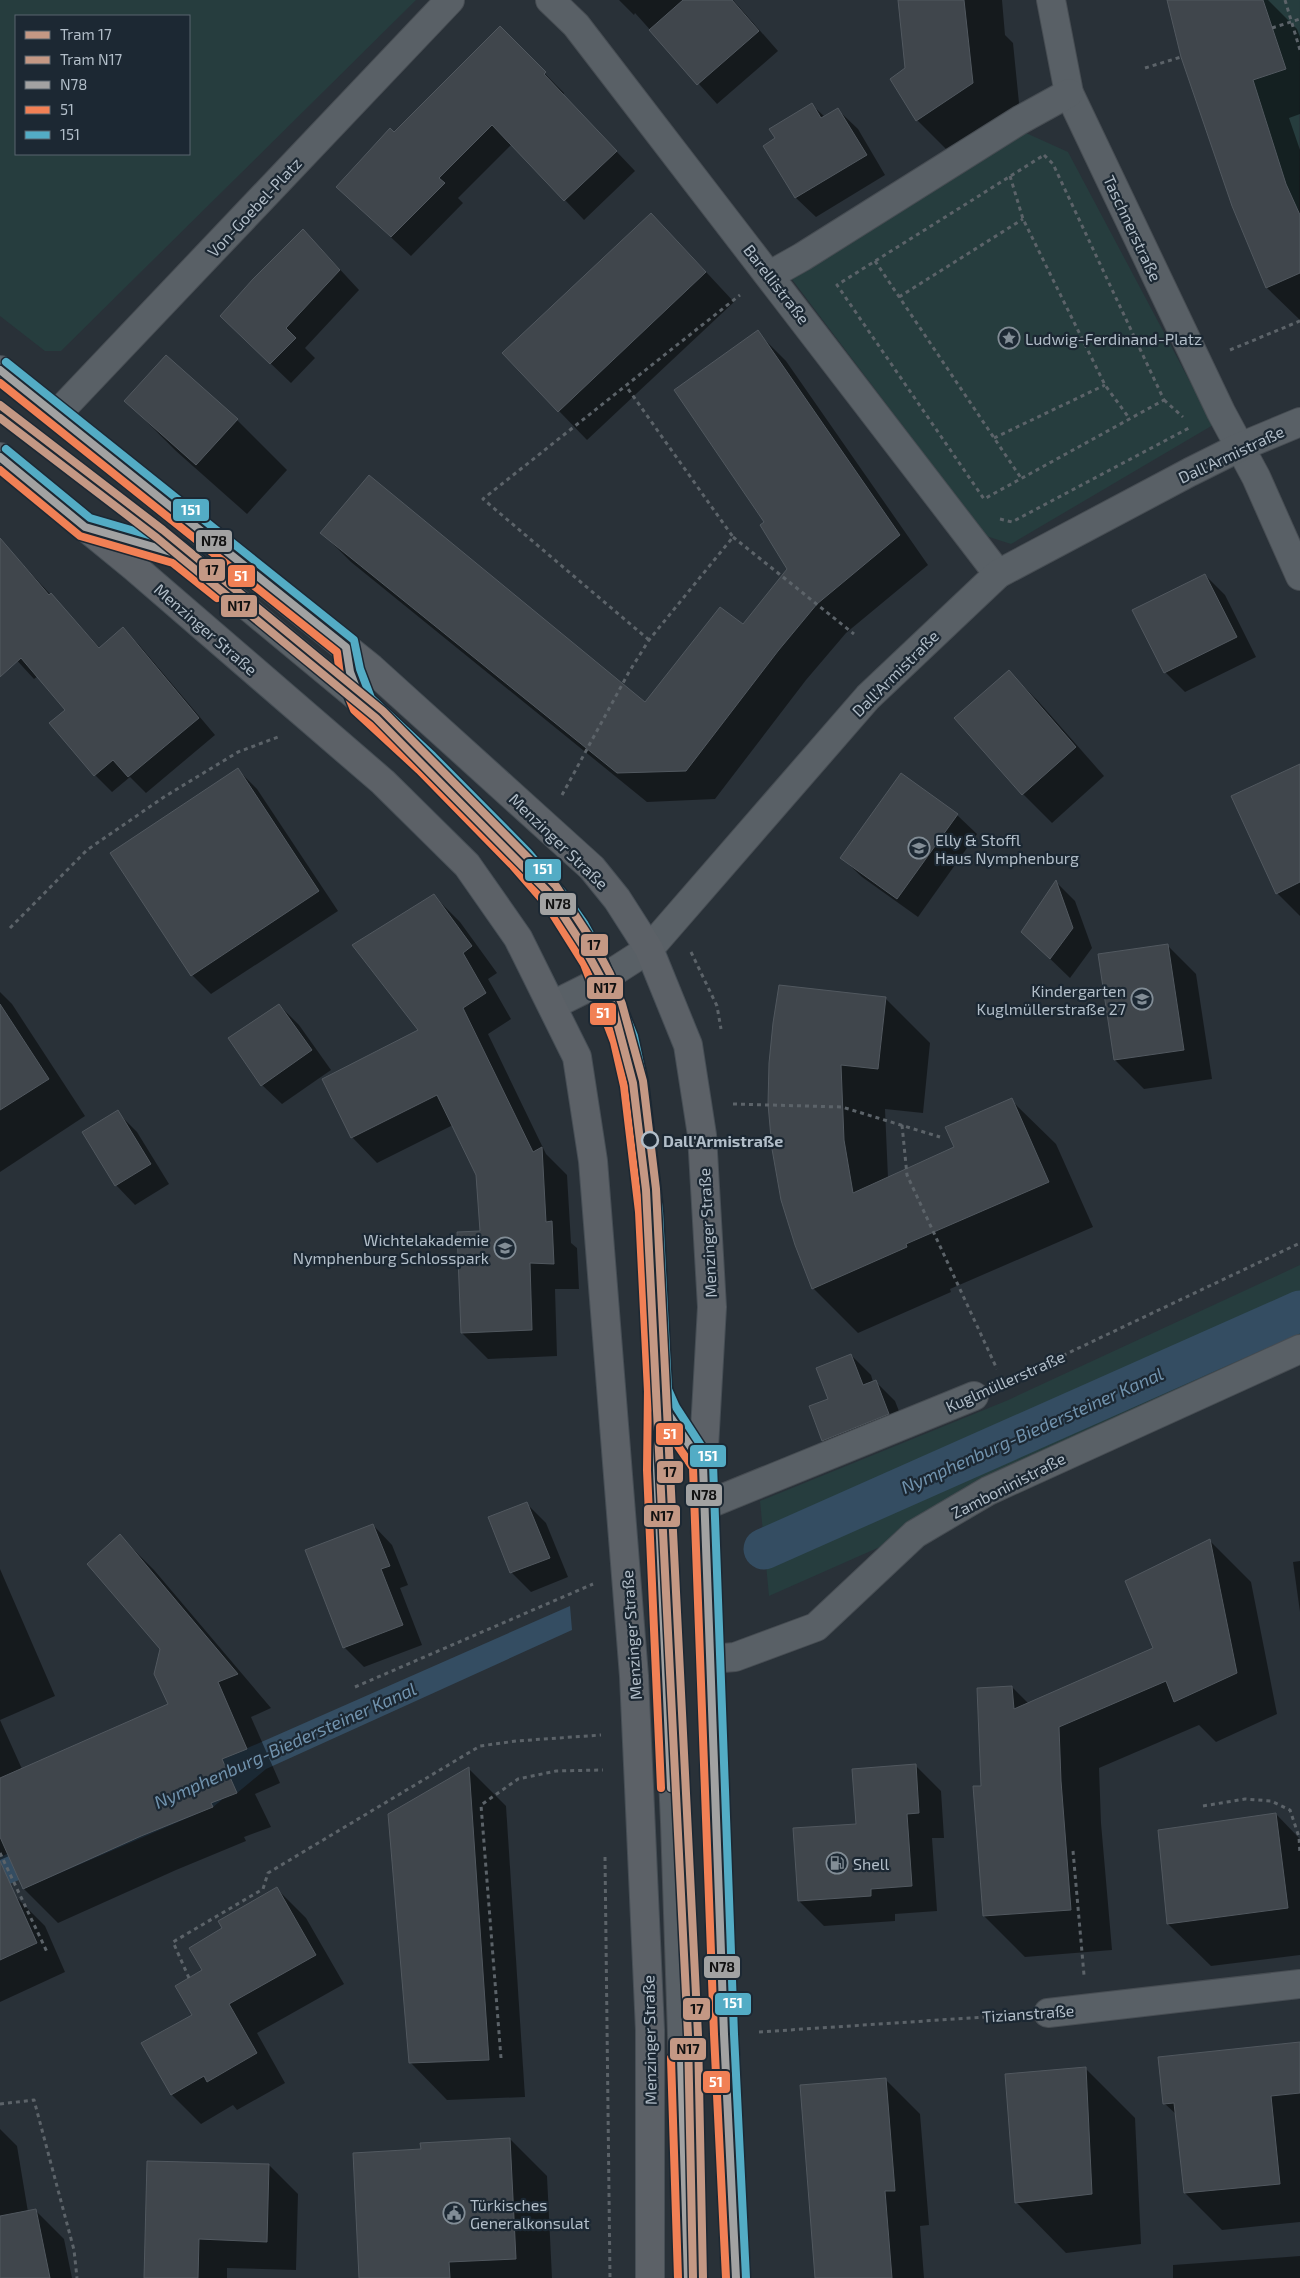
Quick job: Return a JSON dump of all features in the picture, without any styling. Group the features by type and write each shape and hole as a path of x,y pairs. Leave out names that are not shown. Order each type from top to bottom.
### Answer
{"main road":[{"name":"Menzinger Straße","path":"0,370 379,674 592,868 617,899 649,949 688,1045 702,1136 712,1307 703,1464 704,1506 724,2034 736,2278"},
{"name":"Menzinger Straße","path":"0,457 85,527 383,782 467,866 518,938 577,1056 594,1161 624,1534 638,1739 650,2030 650,2278"}],"street":[{"name":"Von-Goebel-Platz","path":"57,414 450,0"},
{"name":"Barellistraße","path":"550,0 576,26 770,275 998,574"},
{"name":"Taschnerstraße","path":"1051,0 1069,93 1221,412 1240,447 1300,576"},
{"path":"770,275 802,257 1020,120 1069,93"},
{"name":"Dall'Armistraße","path":"553,1005 601,980 649,949 868,697 998,574 1240,447 1300,422"},
{"name":"Zamboninistraße","path":"711,1659 735,1657 816,1628 915,1534 988,1491 1300,1349"},
{"name":"Kuglmüllerstraße","path":"704,1506 974,1396"},
{"name":"Tizianstraße","path":"1048,2013 1300,1984"}],"lane":[{"path":"85,527 178,554 195,565 362,704 481,818 555,899 575,928 593,960 624,1039 634,1084 650,1211 658,1391 657,1470 673,1822 688,2278"},
{"path":"346,647 350,672 362,704"},
{"path":"658,1391 667,1412 703,1464"}],"path":[{"path":"1285,0 1300,50"},
{"path":"1272,28 1300,19"},
{"path":"1145,68 1181,57"},
{"path":"987,505 837,285 1044,155 1053,164 1164,400 1193,426"},
{"path":"1010,176 1024,218 1105,385 1129,418"},
{"path":"899,297 1024,218"},
{"path":"874,261 1021,478"},
{"path":"649,640 483,499 750,287 770,275"},
{"path":"1228,352 1300,321"},
{"path":"994,438 1105,385"},
{"path":"626,386 733,537 854,634"},
{"path":"984,499 1164,400"},
{"path":"992,517 1012,522 1221,412"},
{"path":"558,803 629,672 649,640 733,537"},
{"path":"10,928 87,850 164,798 238,752 287,733"},
{"path":"730,1104 842,1107 940,1137"},
{"path":"902,1125 907,1175 1004,1383"},
{"name":"Kuglmüllerstraße","path":"974,1396 1300,1243"},
{"path":"593,1575 594,1594"},
{"path":"355,1687 593,1584"},
{"path":"603,1726 604,1742"},
{"path":"189,1978 173,1942 263,1889 268,1873 464,1755 480,1746 507,1742 604,1735"},
{"path":"501,2058 481,1805 518,1779 556,1771 604,1770 604,1764"},
{"path":"1203,1806 1245,1799 1271,1801 1290,1810 1299,1837 1300,1854"},
{"path":"605,1849 610,2278"},
{"path":"1072,1851 1087,2008"},
{"path":"1,1854 48,1954"},
{"name":"Tizianstraße","path":"756,2032 1048,2013"},
{"path":"0,2104 34,2100 74,2250 77,2278"}],"green space":[{"path":"0,0 416,0 61,351 45,351 0,316"},
{"path":"1263,0 1300,0 1299,213 1286,184 1253,80 1286,69"},
{"path":"1026,133 1068,152 1213,425 1011,544 986,536 791,278"},
{"path":"1300,1265 1300,1361 769,1596 760,1501 1006,1401"}],"water":[{"path":"570,1606 572,1630 266,1769 237,1793 224,1798 213,1807 23,1889 19,1880 0,1888 0,1857"}],"building":[{"path":"683,0 732,0 759,31 697,85 649,30"},
{"path":"898,0 964,0 973,83 916,121 890,79 905,68"},
{"path":"1167,0 1263,0 1286,69 1253,80 1286,184 1300,215 1300,273 1266,288 1232,206 1181,57"},
{"path":"500,26 546,72 544,74 617,151 564,201 492,125 439,178 445,183 391,237 336,187 390,128 394,132"},
{"path":"812,103 821,118 838,108 867,155 795,198 763,146 775,138 769,129"},
{"path":"651,213 706,272 558,412 502,353"},
{"path":"303,229 340,270 286,328 296,338 270,364 220,316 253,279"},
{"path":"758,330 900,535 817,604 778,651 686,771 617,773 320,533 369,475 645,702 720,607 743,624 787,569 760,525 764,522 674,390"},
{"path":"166,355 238,419 196,465 124,401"},
{"path":"0,538 49,595 51,593 99,648 123,627 199,718 128,777 113,760 94,776 49,723 65,710 21,658 0,677"},
{"path":"1205,574 1237,637 1164,673 1132,610"},
{"path":"1009,670 1076,747 1022,795 954,718"},
{"path":"1300,764 1300,882 1276,894 1231,796"},
{"path":"238,768 319,891 191,976 110,853"},
{"path":"901,773 958,814 897,899 840,858"},
{"path":"1056,880 1073,928 1050,959 1021,932"},
{"path":"434,894 472,946 463,953 486,993 463,1008 533,1152 542,1147 546,1222 552,1221 554,1264 530,1263 532,1330 461,1333 457,1232 480,1231 476,1175 437,1095 351,1138 322,1079 418,1030 352,945"},
{"path":"1168,944 1184,1050 1114,1060 1098,954"},
{"path":"779,985 886,997 878,1069 841,1065 844,1140 853,1193 954,1147 945,1127 1012,1098 1049,1182 906,1244 907,1247 812,1289 795,1245 781,1200 772,1149 768,1104 769,1063"},
{"path":"0,1004 49,1079 0,1110"},
{"path":"279,1004 312,1050 261,1086 228,1038"},
{"path":"118,1110 151,1164 115,1186 82,1132"},
{"path":"851,1354 863,1385 876,1380 889,1414 822,1441 809,1406 828,1399 816,1368"},
{"path":"527,1502 550,1558 510,1573 488,1517"},
{"path":"373,1524 390,1566 381,1569 403,1625 343,1648 305,1550"},
{"path":"120,1534 238,1674 218,1682 247,1749 222,1759 237,1793 211,1803 213,1807 141,1836 23,1889 0,1837 0,1778 168,1704 154,1674 160,1649 87,1564"},
{"path":"1210,1539 1237,1673 1174,1702 1166,1681 1059,1727 1061,1781 1071,1910 983,1916 973,1786 981,1786 977,1688 1012,1686 1014,1709 1153,1648 1125,1581"},
{"path":"916,1764 919,1813 907,1814 912,1886 871,1889 871,1896 798,1901 793,1828 856,1824 852,1769"},
{"path":"469,1767 489,2060 409,2063 388,1814"},
{"path":"1276,1813 1288,1908 1167,1924 1158,1830"},
{"path":"0,1861 37,1943 0,1960"},
{"path":"277,1887 316,1955 229,2004 257,2053 207,2082 204,2076 171,2095 141,2043 192,2015 175,1986 202,1970 189,1948 222,1928 218,1921"},
{"path":"1300,2042 1300,2093 1271,2096 1280,2184 1184,2193 1174,2103 1163,2104 1158,2057"},
{"path":"1086,2067 1092,2194 1015,2203 1005,2074"},
{"path":"886,2078 895,2191 885,2191 892,2278 815,2278 800,2085"},
{"path":"510,2138 516,2259 449,2262 450,2278 359,2278 353,2153 421,2149 420,2143"},
{"path":"147,2161 269,2164 267,2242 199,2239 198,2278 144,2278"},
{"path":"36,2209 50,2278 0,2278 0,2216"}],"waterway":[{"name":"Nymphenburg-Biedersteiner Kanal","path":"764,1549 1300,1311"}],"tram line":[{"name":"17","path":"0,405 163,530 383,711 556,886 594,944 610,974 622,1004 643,1081 656,1189 698,2035 703,2278"},
{"name":"N17","path":"0,418 157,538 376,718 548,892 585,949 601,978 613,1007 633,1083 646,1190 688,2035 693,2278"}],"transit line":[{"name":"151","path":"6,362 354,640 360,669 371,698 433,756 528,852 563,893 584,923 602,956 634,1036 644,1083 659,1211 668,1389 676,1407 713,1464 734,2034 746,2278"},
{"name":"N78","path":"0,370 346,647 350,672 362,704 426,763 520,859 555,899 575,928 593,960 624,1039 634,1084 649,1211 658,1391 667,1412 703,1465 724,2034 736,2278"},
{"name":"51","path":"0,383 337,652 340,675 354,710 419,770 513,866 547,905 584,964 614,1042 624,1086 639,1212 648,1392 658,1417 693,1468 714,2034 726,2278"},
{"name":"151","path":"6,449 90,518 183,545 229,582"},
{"name":"N78","path":"0,457 85,527 178,554 223,590"},
{"name":"51","path":"0,470 80,536 173,563 217,598"},
{"name":"51","path":"648,1388 647,1470 661,1788"},
{"name":"N78","path":"658,1388 657,1470 671,1788"},
{"name":"151","path":"668,1388 667,1470 681,1788"},
{"name":"51","path":"671,2058 678,2278"},
{"name":"N78","path":"681,2058 688,2278"},
{"name":"151","path":"691,2058 698,2278"}],"place":[{"name":"Ludwig-Ferdinand-Platz","path":"1009,338"},
{"name":"Elly & Stoffl Haus Nymphenburg","path":"919,848"},
{"name":"Kindergarten Kuglmüllerstraße 27","path":"1142,999"},
{"name":"Dall'Armistraße","path":"650,1140"},
{"name":"Wichtelakademie Nymphenburg Schlosspark","path":"505,1248"},
{"name":"Shell","path":"837,1863"},
{"name":"Türkisches Generalkonsulat","path":"454,2213"}]}
